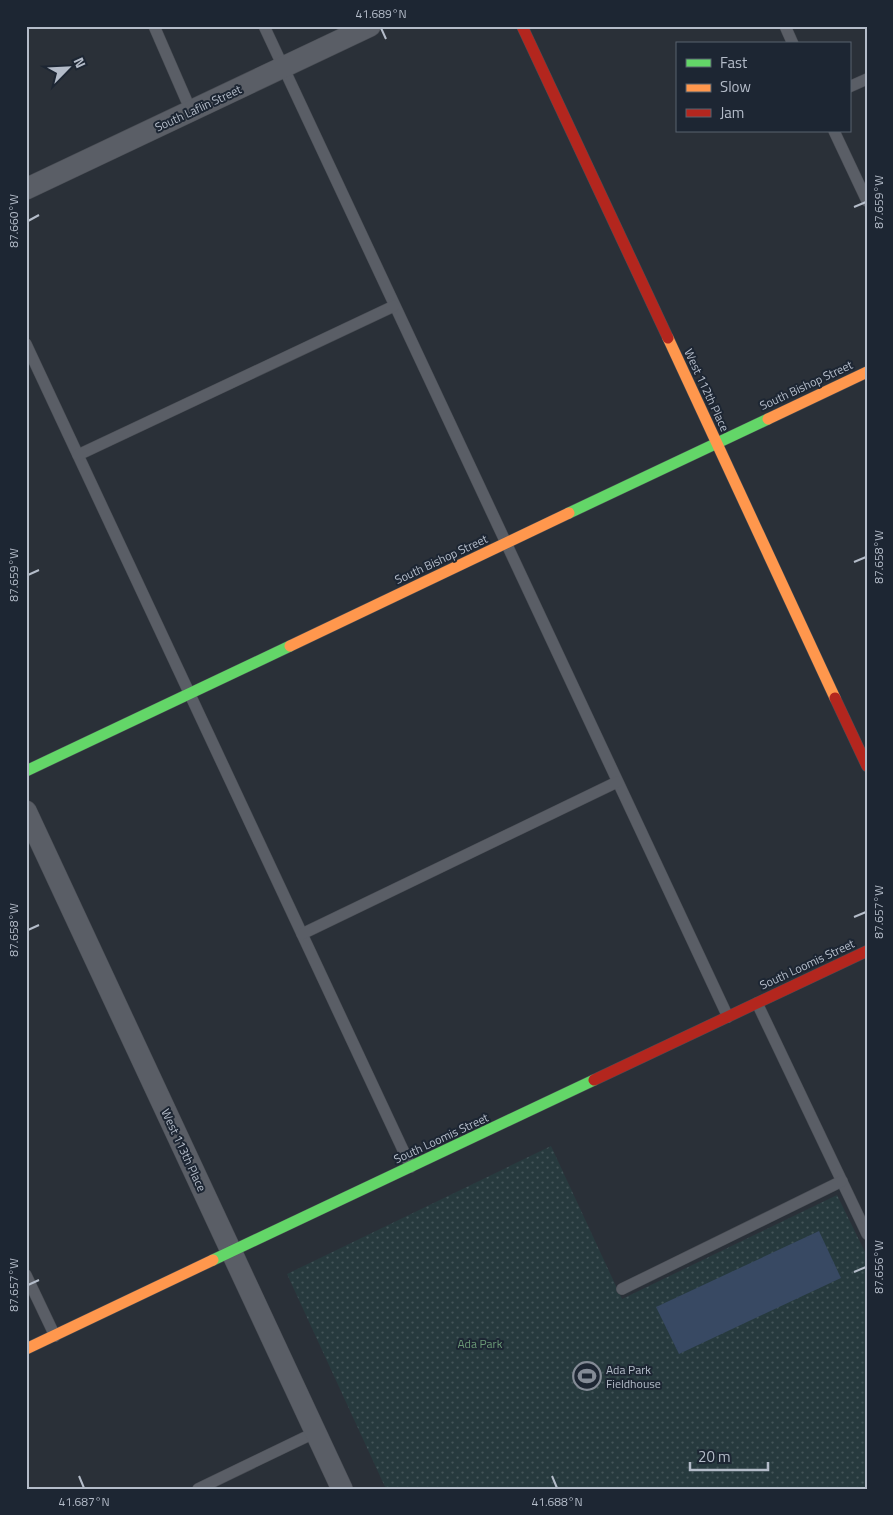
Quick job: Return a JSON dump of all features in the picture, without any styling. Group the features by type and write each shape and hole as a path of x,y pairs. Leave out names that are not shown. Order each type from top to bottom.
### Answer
{"street":[{"name":"South Laflin Street","path":"26,189 370,26"},
{"name":"West 112th Place","path":"522,26 867,766"},
{"name":"South Bishop Street","path":"26,771 867,372"},
{"name":"West 113th Place","path":"26,811 342,1489"},
{"name":"South Loomis Street","path":"26,1349 867,951"}],"lane":[{"path":"154,26 191,111"},
{"path":"264,26 728,1017"},
{"path":"785,26 792,42"},
{"path":"850,87 867,79"},
{"path":"834,132 867,201"},
{"path":"78,455 394,306"},
{"path":"26,344 411,1167"},
{"path":"302,934 617,782"},
{"path":"757,1003 867,1234"},
{"path":"622,1289 842,1181"},
{"path":"26,1275 55,1336"},
{"path":"198,1489 316,1432"}],"green space":[{"name":"Ada Park","path":"551,1146 622,1299 837,1195 867,1256 867,1489 386,1489 287,1274"}],"water":[{"path":"819,1231 841,1278 679,1354 656,1307"}],"traffic: fast":[{"path":"569,513 768,419"},
{"path":"26,771 290,646"},
{"path":"213,1260 594,1080"}],"traffic: slow":[{"path":"668,338 835,698"},
{"path":"768,419 867,372"},
{"path":"290,646 569,513"},
{"path":"26,1349 213,1260"}],"traffic: jam":[{"path":"522,26 668,338"},
{"path":"835,698 867,766"},
{"path":"594,1080 867,951"}],"place":[{"name":"Ada Park Fieldhouse","path":"587,1376"}]}
